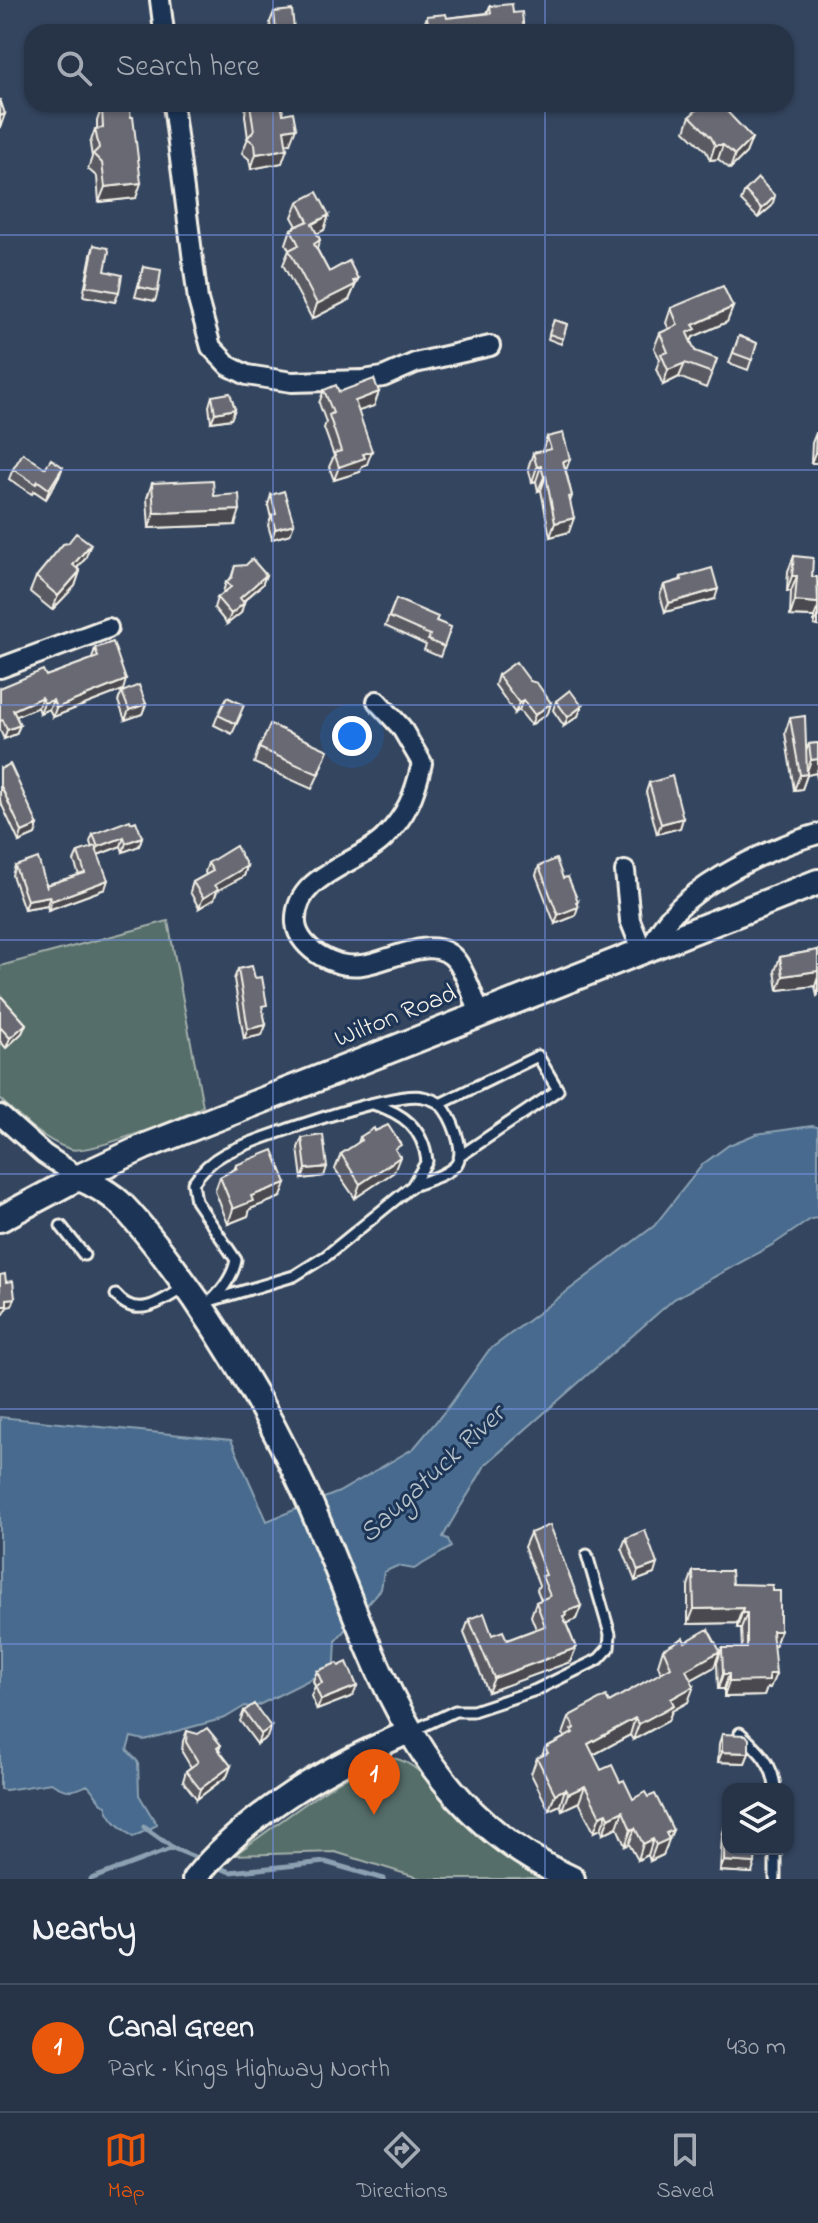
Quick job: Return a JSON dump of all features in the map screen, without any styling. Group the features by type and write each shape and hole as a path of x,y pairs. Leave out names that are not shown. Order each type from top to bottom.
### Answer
{"main road":[{"name":"Wilton Road","path":"0,1219 146,1146 818,882"},
{"path":"79,1177 119,1202 186,1286 207,1304 259,1399 306,1495 409,1732 443,1782 477,1818 512,1846 572,1879"}],"street":[{"path":"160,0 163,24"},
{"path":"174,112 198,300 211,347 229,366 247,375 292,382 363,380 383,377 415,363 490,346"},
{"path":"0,668 108,628"},
{"path":"377,701 401,727 422,763 415,796 385,837 370,850 322,876 310,888 300,902 296,928 311,950 345,965 372,963 430,948 444,950 458,962 480,1014"},
{"path":"625,871 630,920 647,948 666,920 695,895 763,856 818,834"},
{"path":"0,1115 44,1154 79,1177"},
{"path":"194,1879 224,1845 254,1818 356,1757 409,1732"}],"lane":[{"path":"440,1104 538,1056 558,1090 460,1156"},
{"path":"409,1095 425,1097 440,1104 462,1144 455,1167 412,1186 326,1256 294,1276 207,1304 234,1272 236,1260 196,1201 192,1189 198,1176 225,1154 353,1108 409,1095"},
{"path":"373,1104 404,1117 422,1139 427,1161 412,1186"},
{"path":"61,1226 84,1255"},
{"path":"116,1295 123,1304 153,1307 186,1286"},
{"path":"409,1732 455,1711 473,1711 536,1690 599,1659 609,1648 610,1634 587,1555"},
{"path":"740,1733 764,1755 774,1783"},
{"path":"775,1855 775,1879"}],"green space":[{"path":"168,921 203,1106 115,1141 80,1149 60,1145 32,1128 0,1099 0,966"},
{"path":"393,1758 405,1762 424,1776 457,1816 476,1833 551,1879 422,1879 335,1852 234,1855 355,1772"}],"water":[{"name":"Saugatuck River","path":"818,1127 818,1218 811,1219 774,1244 674,1299 485,1465 443,1537 448,1539 451,1547 414,1569 397,1566 384,1572 381,1589 336,1640 335,1661 331,1669 253,1708 245,1706 225,1718 144,1740 131,1737 127,1750 138,1762 139,1795 157,1825 133,1837 113,1820 106,1806 87,1785 73,1790 51,1783 0,1789 0,1417 231,1440 267,1521 339,1492 414,1448 450,1405 489,1350 654,1226 703,1164 729,1145 756,1134"}],"building":[{"path":"512,4 513,13 522,12 523,24 428,24 427,16 446,14 447,18 491,13 490,6"},
{"path":"292,10 293,24 275,24 274,12"},
{"path":"0,99 5,114 0,116"},
{"path":"102,112 130,112 141,183 105,187 102,163 93,154 99,148 95,129 103,128"},
{"path":"251,112 293,112 296,128 284,130 287,149 256,154 255,144 247,138 254,131"},
{"path":"694,112 728,112 752,138 735,155 723,145 715,145 690,116"},
{"path":"758,178 775,196 762,209 745,191"},
{"path":"317,192 329,215 312,224 320,240 314,244 329,272 349,261 358,279 353,281 355,285 317,304 289,250 299,245 291,229 308,221 298,202"},
{"path":"94,245 108,248 105,271 122,275 119,292 86,286"},
{"path":"143,267 161,270 158,291 139,287"},
{"path":"723,286 733,307 693,325 696,329 687,333 695,351 717,359 712,373 685,363 668,370 661,354 668,352 660,333 678,325 671,308"},
{"path":"554,320 567,324 563,339 549,334"},
{"path":"739,336 757,343 752,360 733,353"},
{"path":"374,379 379,392 355,401 372,451 363,454 365,458 339,467 334,453 341,451 329,415 333,413 324,390 336,385 339,392"},
{"path":"230,393 235,409 215,413 212,396"},
{"path":"563,433 570,459 563,461 574,518 555,523 546,476 541,466 537,467 533,453 551,449 547,437"},
{"path":"818,433 818,453 815,453"},
{"path":"23,453 45,468 51,459 63,467 49,489 13,469"},
{"path":"213,480 214,496 239,494 240,510 154,513 152,483"},
{"path":"284,491 294,524 275,529 272,515 276,514 271,495"},
{"path":"76,533 91,544 73,565 80,571 58,596 36,577"},
{"path":"794,556 813,558 812,577 817,577 818,603 795,601 797,576 792,576"},
{"path":"252,559 266,575 240,598 244,603 231,614 217,598 231,587 226,582 232,577 235,566 246,565"},
{"path":"712,568 718,589 669,603 664,585"},
{"path":"396,599 438,617 436,621 451,627 444,647 428,640 430,635 389,617"},
{"path":"113,642 126,680 56,708 53,700 44,703 42,697 13,710 20,725 7,730 3,720 0,721 0,688 43,670 46,676 98,657 95,648"},
{"path":"516,662 551,703 535,715 523,700 519,703 498,675"},
{"path":"139,685 146,704 129,710 122,692"},
{"path":"570,690 582,706 568,717 556,701"},
{"path":"227,697 244,705 236,724 218,715"},
{"path":"805,716 807,774 800,775 790,718"},
{"path":"270,724 328,750 318,774 259,748"},
{"path":"818,743 818,759 811,760 809,744"},
{"path":"10,764 38,825 22,832 0,784 0,769"},
{"path":"672,776 683,818 661,824 649,783"},
{"path":"130,820 131,823 136,821 142,837 126,843 124,837 98,847 93,834"},
{"path":"95,846 108,880 51,901 50,896 27,900 15,866 38,858 46,885 85,873 78,852"},
{"path":"236,846 247,866 215,885 218,889 203,898 193,882 213,871 208,863"},
{"path":"556,859 563,878 568,877 578,901 578,907 558,915 539,866"},
{"path":"818,950 818,971 783,976 780,957"},
{"path":"252,966 255,978 262,977 267,1005 262,1006 266,1025 248,1029 238,969"},
{"path":"0,995 26,1024 10,1038 0,1027"},
{"path":"388,1125 401,1145 395,1149 400,1157 360,1184 341,1154 374,1128 375,1131"},
{"path":"323,1135 327,1167 306,1169 302,1138"},
{"path":"273,1150 286,1183 251,1196 253,1201 233,1209 220,1177 237,1168 236,1165"},
{"path":"5,1274 6,1282 13,1281 15,1298 7,1299 7,1306 0,1306 0,1275"},
{"path":"550,1525 581,1606 565,1612 563,1616 576,1648 494,1678 469,1619 484,1613 492,1635 503,1631 507,1640 545,1626 536,1602 550,1596 542,1576 546,1575 530,1533"},
{"path":"645,1530 657,1564 638,1571 626,1538"},
{"path":"693,1571 731,1571 732,1584 772,1585 772,1591 780,1591 780,1631 772,1631 776,1674 769,1674 769,1681 729,1682 729,1674 723,1674 722,1648 747,1648 747,1613 742,1613 743,1608 694,1609"},
{"path":"708,1629 720,1651 686,1670 694,1686 671,1699 674,1705 639,1724 635,1718 588,1744 601,1770 612,1765 633,1799 645,1792 648,1797 655,1794 673,1830 666,1833 669,1839 656,1845 653,1839 643,1844 635,1828 631,1830 623,1811 609,1818 607,1813 600,1816 585,1786 568,1794 565,1789 555,1794 537,1758 548,1753 545,1748 573,1733 571,1730 575,1728 569,1718 571,1715 606,1696 609,1702 671,1667 663,1649 683,1638 685,1642"},
{"path":"347,1662 357,1686 321,1700 315,1686 322,1683 317,1671"},
{"path":"254,1704 271,1727 261,1734 244,1711"},
{"path":"207,1728 221,1745 217,1748 231,1766 200,1789 186,1771 198,1762 186,1742 187,1731 198,1734"},
{"path":"722,1734 746,1735 749,1753 722,1752"},
{"path":"724,1855 756,1855 755,1863 724,1861"}],"waterway":[{"path":"144,1827 172,1847"},
{"path":"91,1879 173,1848 204,1861"},
{"path":"213,1865 230,1872 325,1862 384,1879"}],"place":[{"name":"Canal Green","path":"374,1815"}]}
